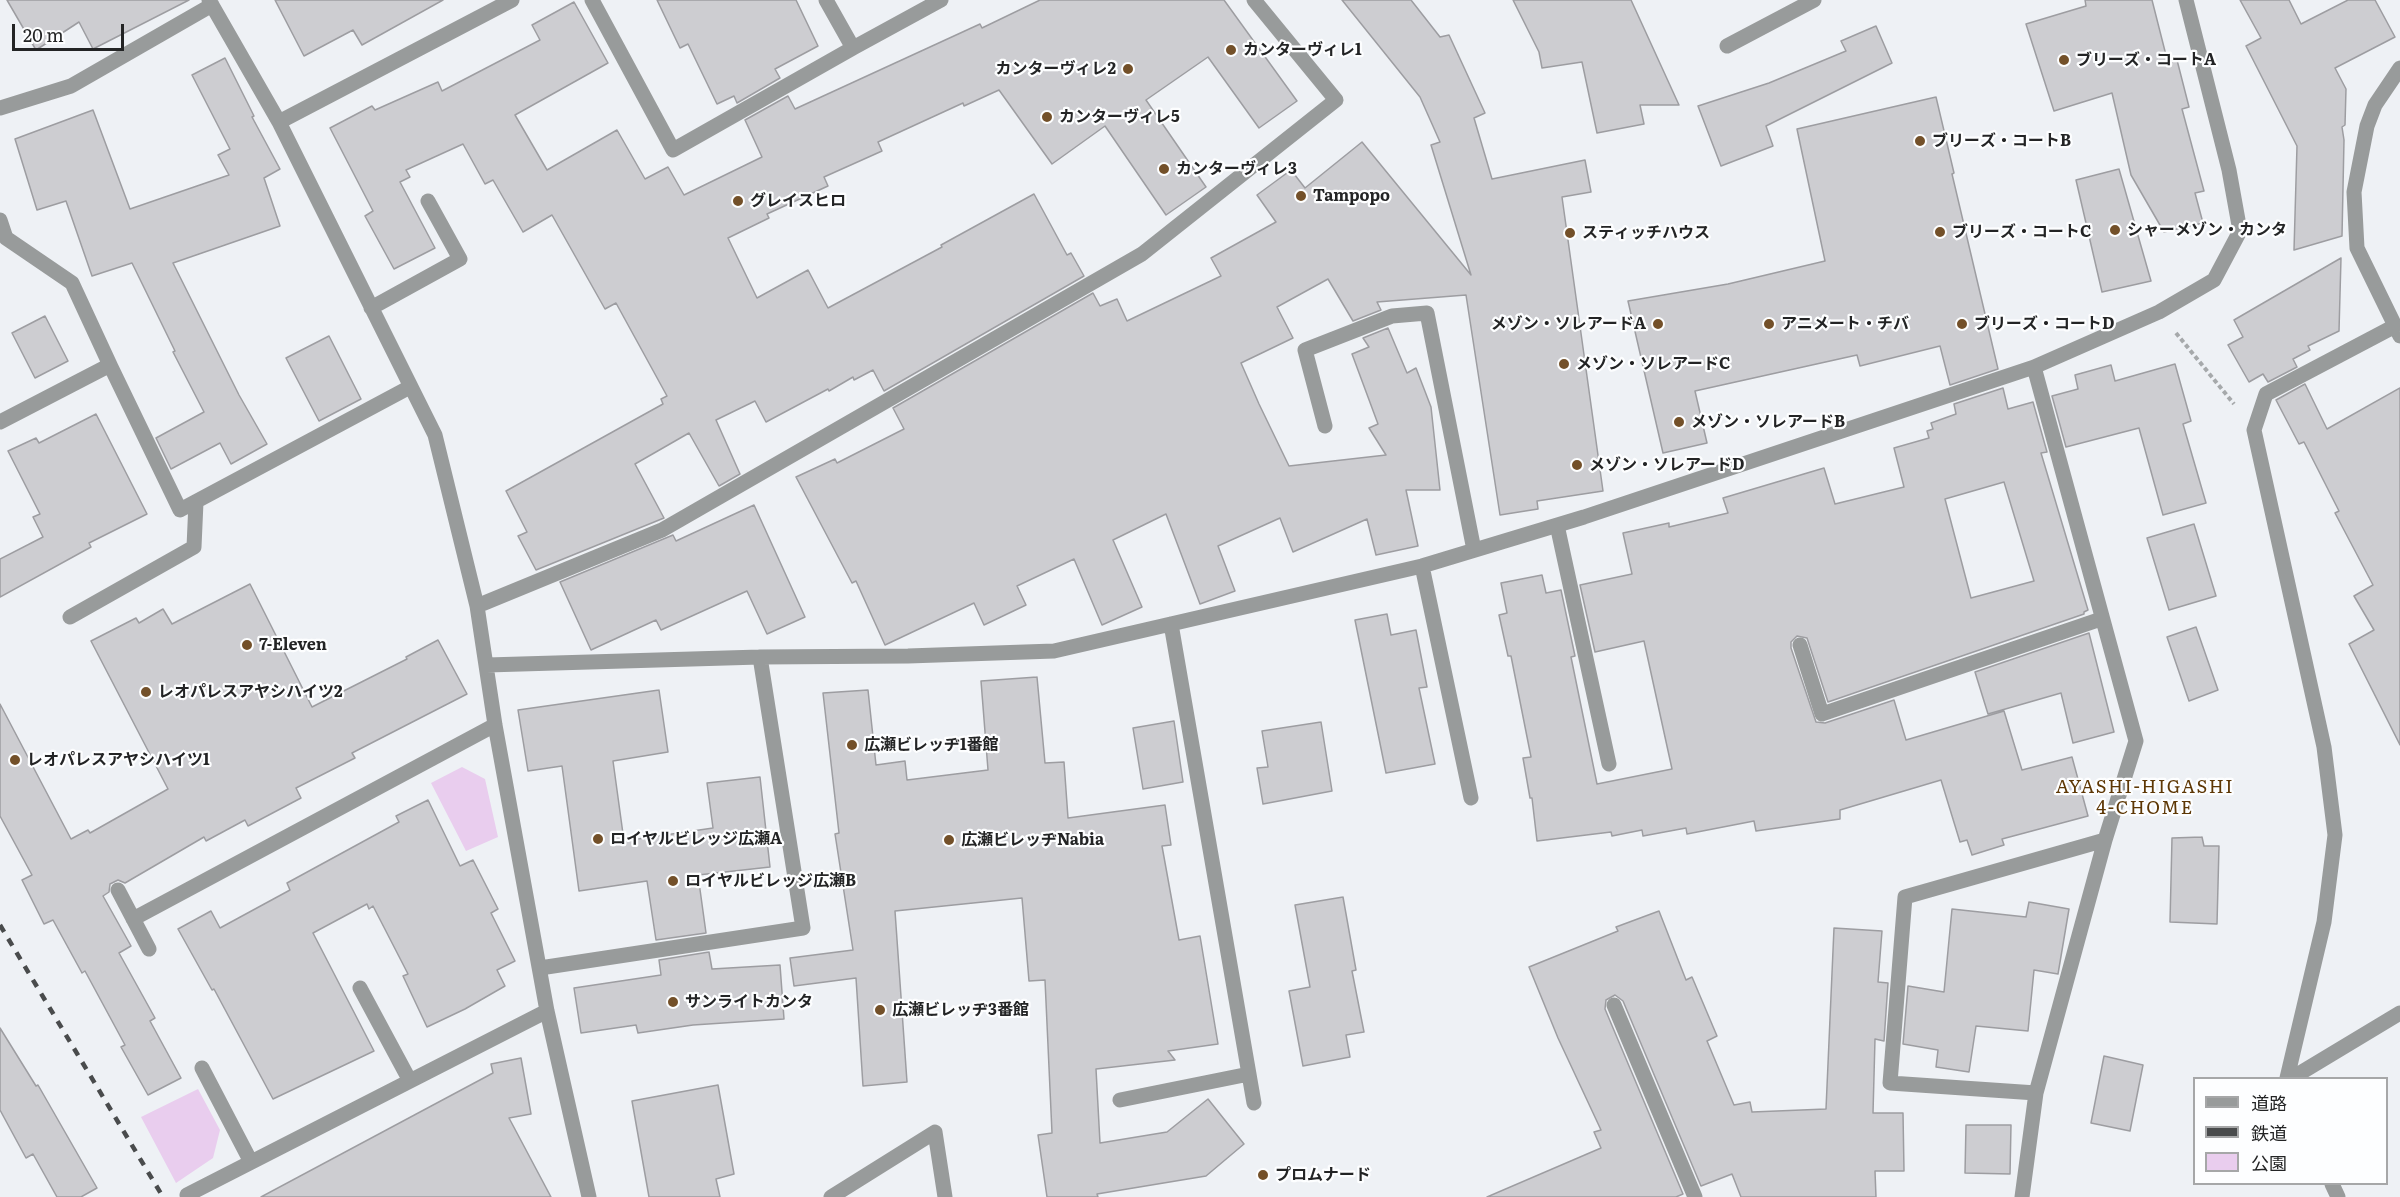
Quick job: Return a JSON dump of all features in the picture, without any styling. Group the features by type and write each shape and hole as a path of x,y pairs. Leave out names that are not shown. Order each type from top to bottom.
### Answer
{"street":[{"path":"279,122 512,0"},
{"path":"592,0 673,150 941,0"},
{"path":"826,0 853,48"},
{"path":"477,606 662,530 1142,254 1336,100 1254,0"},
{"path":"486,665 1054,651 1422,566 1557,525 2034,367 2159,312 2214,280 2240,231 2229,170 2186,0"},
{"path":"1727,46 1810,1"},
{"path":"0,108 71,86 211,3 279,122 435,435 477,606 495,725 548,1011 589,1197"},
{"path":"2287,1077 2324,922 2336,836 2324,747 2254,430 2266,394 2397,331 2357,248 2354,192 2367,126 2375,105 2400,68"},
{"path":"371,308 460,259 428,201"},
{"path":"0,220 6,238 72,283 180,510 410,387"},
{"path":"1325,426 1305,350 1392,316 1428,313 1474,550"},
{"path":"0,422 110,365"},
{"path":"2022,1197 2036,1093 2105,840 2136,741 2034,367"},
{"path":"70,617 194,548 196,502"},
{"path":"1557,525 1609,764"},
{"path":"1422,566 1471,798"},
{"path":"1800,645 1822,714 2101,619"},
{"path":"1171,624 1254,1103"},
{"path":"540,968 803,928 760,657"},
{"path":"133,919 495,725"},
{"path":"2036,1093 1890,1083 1905,897 2105,840"},
{"path":"118,890 149,949"},
{"path":"360,988 410,1081"},
{"path":"1614,1005 1695,1197"},
{"path":"187,1195 548,1011"},
{"path":"2294,1077 2400,1012"},
{"path":"202,1068 251,1162"},
{"path":"1120,1100 1249,1074"},
{"path":"831,1197 935,1132 945,1197"}],"path":[{"path":"2159,312 2254,430"}],"green space":[{"path":"462,767 485,779 498,837 466,851 431,783"},
{"path":"198,1089 220,1130 213,1158 176,1183 141,1117"}],"building":[{"path":"7,0 189,0 93,49 79,22 36,50"},
{"path":"275,0 443,0 362,45 353,30 304,56"},
{"path":"657,0 796,0 818,46 775,69 780,78 737,103 734,96 717,104 688,44 680,48"},
{"path":"1040,0 1224,0 1297,101 1259,128 1208,57 1146,100 1206,187 1166,215 1105,126 1052,164 999,90 964,106 963,103 878,142 882,151 824,177 828,186 767,214 769,218 728,238 757,298 808,270 828,308 942,247 941,245 1034,194 1067,255 1071,253 1084,276 884,391 873,370 854,380 853,377 829,391 828,389 766,422 755,401 716,420 740,474 719,486 689,433 635,464 664,518 536,570 518,536 527,532 506,491 663,404 661,399 667,396 616,303 605,309 552,215 523,232 493,180 485,184 463,144 406,170 410,177 400,182 435,248 394,269 365,216 373,211 330,128 372,106 375,110 438,82 442,91 540,40 532,25 574,2 608,63 515,115 547,170 617,130 645,179 668,167 684,195 762,157 745,120 788,96 795,109 980,24 982,28"},
{"path":"1342,0 1411,0 1440,37 1449,35 1485,113 1474,118 1492,179 1585,160 1591,192 1562,197 1603,491 1537,501 1538,509 1500,515 1466,295 1377,302 1381,310 1353,321 1328,279 1277,307 1293,338 1241,363 1289,466 1386,455 1369,428 1378,424 1352,354 1369,347 1363,338 1388,328 1407,373 1416,368 1431,407 1440,490 1406,490 1418,546 1376,555 1367,519 1293,552 1280,518 1218,546 1235,591 1200,604 1166,514 1113,540 1142,607 1102,625 1074,559 1017,586 1026,605 984,625 974,603 885,645 856,581 852,583 796,477 835,459 837,463 904,429 893,408 1093,293 1100,306 1117,299 1127,321 1221,276 1211,258 1276,222 1257,195 1291,170 1305,188 1362,142 1471,275 1431,145 1440,142 1420,97"},
{"path":"1513,0 1631,0 1679,105 1640,105 1644,124 1597,133 1582,62 1542,68 1539,52"},
{"path":"2085,0 2152,0 2168,63 2177,60 2189,107 2182,109 2204,191 2195,193 2203,223 2164,232 2131,175 2112,93 2054,111 2026,24 2086,6"},
{"path":"2240,0 2289,0 2301,24 2348,0 2375,0 2395,37 2335,68 2346,89 2345,125 2342,127 2344,140 2342,236 2294,250 2297,146 2246,46 2261,38"},
{"path":"1876,26 1892,63 1766,126 1773,146 1721,166 1698,106 1769,83 1846,51 1841,41"},
{"path":"225,58 254,116 252,117 280,169 264,178 280,226 173,263 239,395 267,444 231,464 220,443 171,469 156,438 204,412 173,352 175,351 132,263 92,276 66,201 37,210 15,139 93,110 130,209 229,175 218,155 230,149 192,75"},
{"path":"1936,97 1998,369 1950,385 1940,346 1860,366 1857,355 1695,391 1707,443 1663,453 1628,301 1728,284 1825,261 1797,129"},
{"name":"シャーメゾン・カンタ","path":"2119,169 2151,281 2102,292 2076,180"},
{"path":"2341,258 2339,331 2308,346 2310,350 2293,359 2297,367 2268,382 2263,374 2249,382 2228,345 2243,337 2234,320"},
{"path":"45,316 68,361 35,378 12,333"},
{"path":"329,336 361,399 319,421 286,358"},
{"path":"2175,364 2191,421 2183,424 2206,503 2163,515 2139,428 2066,447 2052,396 2078,389 2075,375 2111,365 2115,381"},
{"path":"2305,384 2327,429 2400,388 2400,745 2349,644 2374,630 2354,596 2373,585 2335,513 2339,511 2304,442 2299,444 2276,400"},
{"path":"2003,388 2008,409 2033,402 2047,452 2041,453 2088,610 2084,614 1828,702 1807,638 1797,636 1791,642 1791,648 1816,722 1825,723 1894,700 1906,740 2004,711 2022,770 2072,757 2088,816 2002,839 2004,845 1972,855 1967,840 1960,842 1941,780 1840,810 1840,819 1756,831 1754,821 1687,834 1686,828 1643,836 1642,830 1612,836 1611,832 1537,841 1532,798 1530,798 1523,758 1531,757 1511,656 1508,656 1499,615 1507,613 1501,583 1542,575 1546,593 1561,590 1575,656 1571,657 1597,784 1672,769 1644,641 1595,652 1580,585 1632,574 1623,533 1669,523 1669,527 1728,513 1723,498 1824,468 1835,504 1904,487 1894,448 1929,438 1927,431 1933,429 1931,423 1956,414 1954,404","holes":["2004,482 2034,581 1971,598 1945,499"]},
{"path":"96,414 147,514 89,543 91,547 0,597 0,559 43,537 33,517 40,514 8,451 36,438 39,443"},
{"path":"754,505 805,617 767,634 747,591 661,630 656,620 591,650 560,582 673,535 676,541"},
{"path":"2194,524 2216,596 2169,610 2147,538"},
{"path":"250,584 312,707 407,659 406,657 438,640 467,694 352,753 355,758 296,788 301,798 248,826 245,820 206,841 204,837 125,883 118,880 110,884 109,892 103,896 131,946 119,953 155,1018 150,1021 181,1078 148,1095 121,1047 125,1045 85,971 82,973 53,920 44,924 22,880 32,875 0,816 0,704 71,839 88,830 90,833 168,789 91,641 136,618 139,623 163,609 172,624"},
{"path":"1387,614 1391,635 1416,630 1427,687 1419,688 1435,764 1386,773 1355,620"},
{"path":"2196,627 2218,690 2189,701 2167,637"},
{"path":"2089,633 2114,732 2073,743 2061,693 1988,714 1975,672"},
{"path":"1037,677 1045,763 1064,762 1068,818 1165,805 1171,845 1162,846 1179,940 1200,936 1218,1044 1168,1051 1175,1060 1096,1069 1100,1143 1167,1132 1208,1099 1244,1144 1206,1176 1097,1194 1098,1197 1047,1197 1038,1135 1052,1133 1045,980 1029,981 1022,898 895,911 907,1082 863,1086 856,978 794,986 790,958 853,950 835,834 839,833 823,693 868,690 876,765 905,761 907,780 988,770 981,681"},
{"path":"659,690 668,752 613,761 624,841 713,828 707,783 760,777 770,867 698,875 706,933 656,940 647,881 579,891 562,766 528,771 518,710"},
{"path":"1174,721 1183,782 1143,789 1133,728"},
{"path":"1321,722 1332,791 1263,804 1257,768 1268,767 1262,731"},
{"path":"428,800 460,866 473,860 498,909 491,913 515,961 497,970 505,986 427,1027 403,976 408,974 373,906 369,909 367,904 313,933 374,1051 273,1099 214,989 212,990 178,929 211,911 220,928 290,890 287,883 399,822 396,816"},
{"path":"2202,837 2204,846 2219,846 2217,924 2170,922 2172,838"},
{"path":"1343,897 1356,970 1352,971 1364,1032 1346,1035 1350,1057 1303,1066 1289,991 1310,987 1295,905"},
{"path":"2029,902 2069,909 2058,974 2034,970 2028,1031 1976,1026 1969,1072 1936,1067 1938,1050 1903,1044 1908,986 1944,992 1952,909 2026,917"},
{"path":"1659,911 1686,980 1692,977 1717,1036 1707,1041 1734,1105 1750,1102 1752,1112 1826,1109 1834,928 1882,931 1878,982 1888,983 1884,1041 1875,1039 1873,1113 1903,1113 1904,1171 1875,1171 1876,1197 1741,1197 1732,1174 1701,1186 1623,1001 1615,995 1606,1000 1605,1009 1683,1194 1676,1197 1487,1197 1601,1148 1594,1132 1601,1130 1558,1038 1529,967 1618,931 1616,927"},
{"path":"709,952 712,969 780,965 784,1019 693,1025 638,1033 636,1025 581,1033 574,988 661,975 659,960"},
{"path":"0,1028 36,1086 38,1085 97,1188 81,1197 57,1197 33,1154 26,1158 0,1110"},
{"path":"2104,1056 2143,1065 2130,1131 2091,1123"},
{"path":"521,1058 531,1114 509,1118 551,1197 261,1197 493,1073 491,1064"},
{"path":"718,1085 734,1174 716,1179 720,1197 649,1197 632,1101"},
{"path":"1966,1125 2011,1125 2010,1174 1965,1173"}],"railway":[{"path":"0,925 163,1197"}],"place":[{"name":"カンターヴィレ1","path":"1231,50"},
{"name":"ブリーズ・コートA","path":"2064,60"},
{"name":"カンターヴィレ2","path":"1128,69"},
{"name":"カンターヴィレ5","path":"1047,117"},
{"name":"ブリーズ・コートB","path":"1920,141"},
{"name":"カンターヴィレ3","path":"1164,169"},
{"name":"Tampopo","path":"1301,196"},
{"name":"グレイスヒロ","path":"738,201"},
{"name":"シャーメゾン・カンタ","path":"2115,230"},
{"name":"ブリーズ・コートC","path":"1940,232"},
{"name":"スティッチハウス","path":"1570,233"},
{"name":"メゾン・ソレアードA","path":"1658,324"},
{"name":"アニメート・チバ","path":"1769,324"},
{"name":"ブリーズ・コートD","path":"1962,324"},
{"name":"メゾン・ソレアードC","path":"1564,364"},
{"name":"メゾン・ソレアードB","path":"1679,422"},
{"name":"メゾン・ソレアードD","path":"1577,465"},
{"name":"7-Eleven","path":"247,645"},
{"name":"レオパレスアヤシハイツ2","path":"146,692"},
{"name":"広瀬ビレッヂ1番館","path":"852,745"},
{"name":"レオパレスアヤシハイツ1","path":"15,760"},
{"name":"ロイヤルビレッジ広瀬A","path":"598,839"},
{"name":"広瀬ビレッヂNabia","path":"949,840"},
{"name":"ロイヤルビレッジ広瀬B","path":"673,881"},
{"name":"サンライトカンタ","path":"673,1002"},
{"name":"広瀬ビレッヂ3番館","path":"880,1010"},
{"name":"プロムナード","path":"1263,1175"}],"district":[{"name":"AYASHI-HIGASHI 4-CHOME","path":"2145,798"}]}
